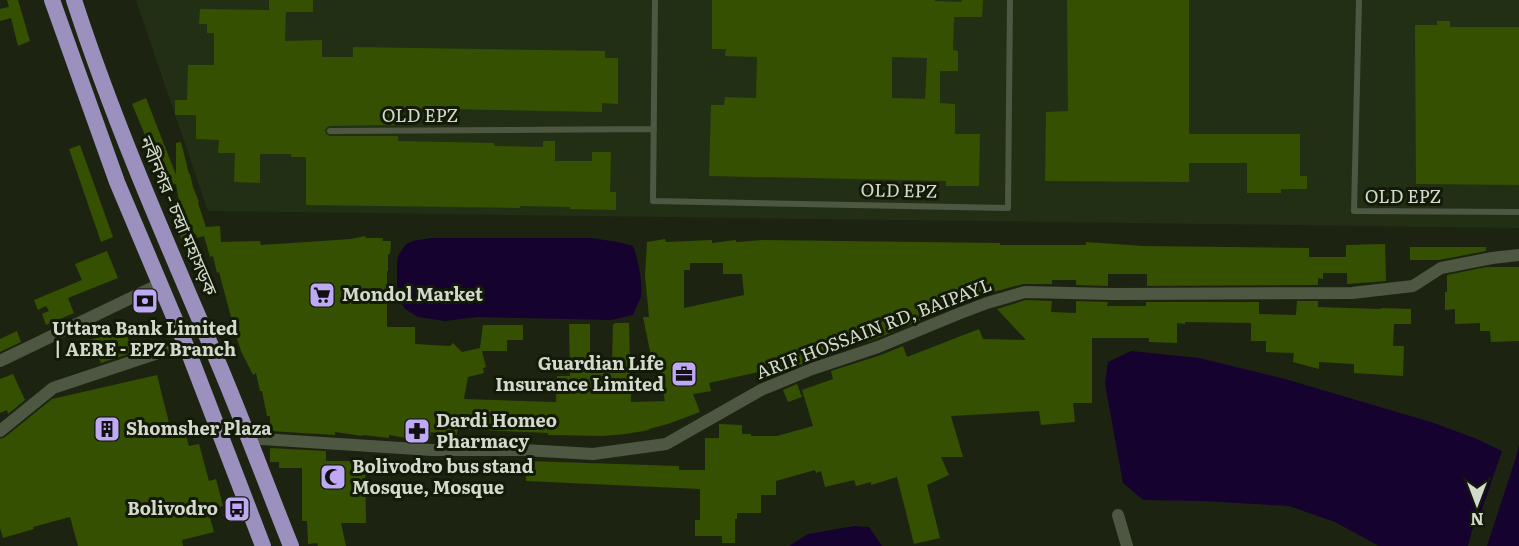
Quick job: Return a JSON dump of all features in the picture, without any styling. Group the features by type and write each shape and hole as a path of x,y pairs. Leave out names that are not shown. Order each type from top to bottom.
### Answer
{"highway":[{"path":"51,0 117,182 185,344 263,546"},
{"name":"নবীনগর - চন্দ্রা মহাসড়ক","path":"74,0 127,146 218,363 291,546"}],"street":[{"name":"ARIF HOSSAIN RD, BAIPAYL","path":"248,438 432,450 524,450 593,454 666,444 761,390 812,369 878,347 987,303 1025,292 1352,293 1413,286 1441,268 1519,255"},
{"path":"0,361 160,284"},
{"path":"0,431 53,388 185,344"},
{"path":"1118,515 1127,546"}],"lane":[{"name":"OLD EPZ","path":"655,0 653,201 1008,208 1010,0"},
{"name":"OLD EPZ","path":"1359,0 1354,211 1519,212"},
{"name":"OLD EPZ","path":"330,131 654,129"}],"shaded area":[{"path":"136,0 1519,0 1519,228 208,211"},
{"path":"430,238 591,238 633,246 640,271 641,296 633,315 611,320 477,317 445,321 418,317 405,309 398,298 398,256 406,244"},
{"path":"1131,351 1199,358 1285,379 1434,423 1502,451 1468,546 1379,546 1335,522 1289,506 1143,500 1123,483 1105,384 1108,362"},
{"path":"1519,444 1519,546 1487,546 1517,454"},
{"path":"854,526 869,527 882,546 789,546 808,534"}],"building":[{"path":"7,0 18,0 30,41 18,46 11,18 0,21 0,9 9,7"},
{"path":"269,0 313,0 313,12 286,12 285,41 322,40 322,57 353,57 353,47 605,51 605,58 618,58 618,104 602,103 602,112 398,108 398,125 330,126 325,130 330,136 398,136 398,141 494,143 494,146 543,147 543,141 555,141 555,161 592,161 592,152 611,152 610,192 616,192 616,210 520,206 520,208 306,205 306,157 291,157 291,154 260,154 260,183 234,182 235,153 218,153 219,140 196,139 196,115 175,115 175,100 187,100 188,65 214,65 214,33 207,33 207,24 199,24 200,9 269,10"},
{"path":"712,0 962,2 962,0 983,0 982,17 954,17 953,50 958,51 958,71 940,71 940,103 955,104 955,134 980,134 979,186 946,186 946,181 709,176 711,105 724,105 725,97 756,98 757,57 725,56 726,49 712,49","holes":["892,57 927,58 925,99 892,98"]},
{"path":"1067,0 1189,0 1189,134 1300,134 1300,176 1307,176 1307,189 1281,189 1281,193 1247,193 1247,163 1189,163 1189,182 1045,181 1046,112 1068,111"},
{"path":"1437,21 1450,21 1450,27 1519,27 1519,185 1416,184 1415,25 1437,25"},
{"path":"146,98 176,175 176,143 181,142 206,227 220,226 221,242 260,241 261,245 365,236 391,241 387,271 387,327 415,327 415,344 450,346 453,343 462,352 480,348 483,325 523,325 523,340 507,340 507,351 482,351 486,367 483,368 484,373 468,377 464,399 556,402 557,376 570,376 569,324 590,324 590,364 612,363 613,324 629,323 631,402 665,401 656,361 652,361 643,317 649,317 645,276 647,242 665,239 666,242 712,240 712,243 763,240 1086,245 1086,242 1144,246 1309,248 1309,257 1346,257 1346,245 1385,244 1386,281 1347,284 1347,273 1323,273 1323,279 1318,278 1318,285 1147,286 1147,274 1108,274 1108,286 1076,285 1076,280 1052,280 1052,284 1023,284 960,301 960,304 875,339 778,374 776,368 709,383 711,391 693,394 700,412 649,430 626,434 548,435 548,433 458,429 456,437 431,432 429,442 389,435 389,438 335,432 335,435 270,431 270,416 267,416 262,391 260,391 256,373 253,375 241,351 213,256 210,257 204,236 197,238 196,234 182,240 176,227 187,223 176,184 165,186 157,158 155,159 132,104","holes":["690,263 723,263 723,274 742,274 744,295 684,308 684,270 690,270"]},
{"path":"80,145 113,237 101,242 69,149"},
{"path":"1410,247 1486,247 1486,251 1439,260 1410,260"},
{"path":"107,251 118,278 68,298 74,313 46,325 42,314 49,311 46,306 38,310 34,300 82,280 75,264"},
{"path":"1486,267 1519,267 1519,341 1491,342 1490,331 1480,331 1480,323 1455,324 1455,309 1445,310 1447,275"},
{"path":"1026,300 1052,301 1051,312 1076,313 1076,301 1108,302 1107,306 1146,306 1146,302 1259,302 1259,314 1296,315 1297,301 1318,301 1318,307 1411,309 1411,324 1394,324 1393,346 1404,346 1403,376 1354,373 1354,364 1319,362 1319,369 1293,362 1294,353 1266,352 1266,341 1251,341 1251,323 1177,323 1177,343 1149,342 1149,338 1092,338 1092,403 1073,403 1075,422 1041,425 1039,411 951,416 963,457 941,457 949,475 927,485 940,538 914,544 897,477 871,485 871,482 856,486 854,480 825,487 821,471 816,473 815,470 776,481 776,495 761,495 761,513 737,513 735,543 722,543 722,536 695,536 695,520 700,520 700,489 526,481 526,461 679,466 679,470 705,470 705,438 719,438 719,424 742,425 742,434 751,434 751,436 777,436 813,426 802,390 833,379 831,371 903,346 907,357 979,329 983,339 1026,340 997,309"},
{"path":"123,327 134,352 101,363 91,340"},
{"path":"17,331 21,342 0,352 0,339"},
{"path":"13,374 25,400 8,414 7,410 0,413 0,379"},
{"path":"157,375 171,431 184,428 189,446 199,444 209,481 216,479 223,506 208,510 214,532 182,540 183,546 78,546 70,517 3,538 0,528 0,439 52,399"},
{"path":"797,384 802,397 788,402 783,390"},
{"path":"270,448 326,451 326,461 365,461 366,523 341,523 346,546 308,544 307,521 302,521 302,468 279,468 279,462 270,462"}],"place":[{"name":"Mondol Market","path":"322,295"},
{"name":"Uttara Bank Limited | AERE - EPZ Branch","path":"145,301"},
{"name":"Guardian Life Insurance Limited","path":"684,374"},
{"name":"Shomsher Plaza","path":"107,429"},
{"name":"Dardi Homeo Pharmacy","path":"417,431"},
{"name":"Bolivodro bus stand Mosque, Mosque","path":"333,477"},
{"name":"Bolivodro","path":"237,509"}]}
